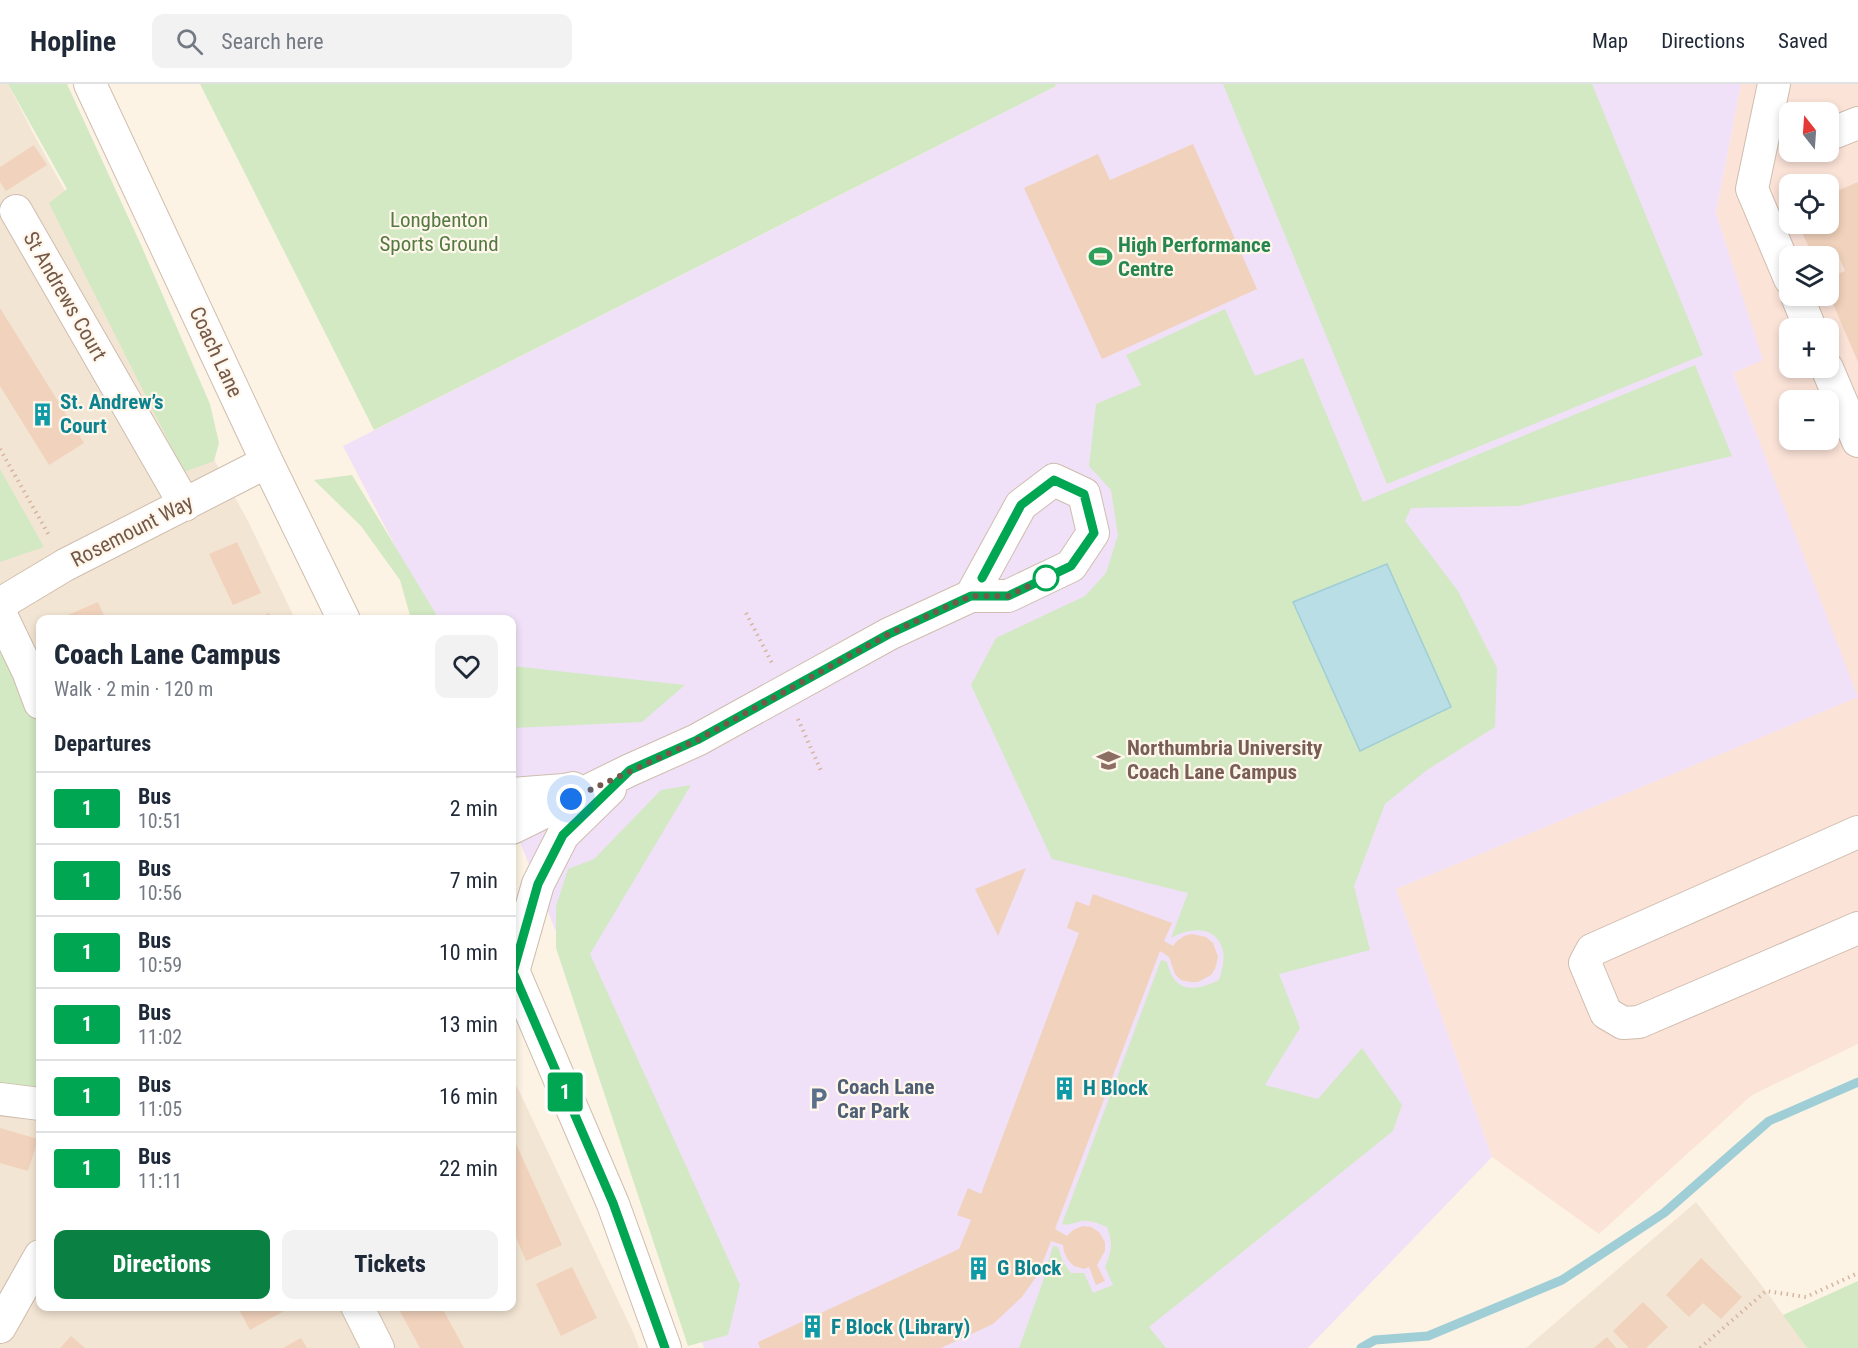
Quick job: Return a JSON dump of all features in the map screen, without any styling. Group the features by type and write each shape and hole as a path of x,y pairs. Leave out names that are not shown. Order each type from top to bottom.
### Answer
{"street":[{"name":"Coach Lane","path":"90,84 267,462 342,615"},
{"path":"1774,84 1776,140 1752,189 1779,253"},
{"path":"1839,131 1858,123"},
{"name":"St Andrews Court","path":"16,211 185,505"},
{"path":"1832,378 1856,429"},
{"name":"Rosemount Way","path":"0,604 65,565 267,462"},
{"path":"516,826 697,740 889,634 971,596"},
{"path":"0,613 36,692"},
{"path":"516,794 564,790 630,770"},
{"path":"516,957 538,884 563,835 630,770"},
{"path":"1858,832 1592,950 1585,963 1606,1014 1623,1023 1639,1022 1858,927"},
{"path":"516,979 613,1203 665,1348"},
{"path":"0,1099 36,1104"},
{"path":"0,1327 36,1263"},
{"path":"360,1311 378,1348"}],"path":[{"path":"0,449 65,565"},
{"path":"746,613 786,691 821,771"},
{"path":"1700,1348 1766,1291 1806,1297 1858,1274"}],"shaded area":[{"path":"0,84 8,84 248,521 293,615 36,615 36,1311 516,1311 516,1084 639,1348 0,1348"},
{"name":"Northumbria University Coach Lane Campus","path":"1055,84 1741,84 1716,213 1763,360 1733,373 1858,697 1396,889 1492,1157 1308,1348 704,1348 605,1054 516,832 516,615 431,615 343,446 1056,86"},
{"path":"1741,84 1858,84 1858,1044 1752,1095 1599,1234 1492,1157 1396,889 1857,697 1733,373 1762,359 1716,213"},
{"path":"1696,1202 1766,1291 1807,1348 1526,1348"}],"green space":[{"path":"8,84 67,84 141,245 210,404 219,443 214,461 184,472 49,203 67,189"},
{"name":"Longbenton Sports Ground","path":"200,84 1055,84 1056,86 374,430"},
{"path":"1223,84 1592,84 1703,355 1387,484"},
{"path":"1225,309 1255,376 1303,358 1363,502 1695,365 1732,456 1519,506 1411,508 1405,521 1458,591 1497,668 1495,727 1427,770 1385,804 1354,886 1370,950 1279,974 1300,1028 1265,1085 1318,1099 1362,1048 1402,1105 1393,1131 1149,1327 1166,1348 1019,1348 1053,1246 1058,1247 1063,1262 1071,1273 1084,1273 1093,1293 1113,1285 1105,1267 1111,1247 1107,1227 1085,1221 1062,1224 1161,960 1167,962 1175,980 1186,987 1193,988 1219,980 1224,954 1215,936 1209,933 1194,930 1171,938 1188,893 1052,859 971,685 996,638 1085,596 1106,573 1118,535 1111,490 1089,466 1096,404 1141,385 1126,355"},
{"path":"0,469 44,547 0,562"},
{"path":"352,475 437,615 410,615 400,580 361,526 314,480"},
{"path":"0,613 36,694 36,1104 0,1099"},
{"path":"516,666 685,685 642,722 516,728"},
{"path":"691,785 590,954 740,1285 728,1335 688,1346 556,948 556,906 568,869 594,859 661,790"},
{"path":"1858,1281 1858,1348 1807,1348 1783,1315"}],"water":[{"path":"1387,564 1451,707 1360,751 1293,602"}],"building":[{"path":"1193,144 1257,289 1102,359 1024,188 1098,154 1110,180"},
{"path":"34,145 47,165 6,191 0,182 0,167"},
{"path":"1858,182 1858,362 1834,306 1839,306 1839,273 1845,271 1839,257 1839,246 1808,246 1803,234 1839,234 1839,190"},
{"name":"St. Andrew’s Court","path":"0,308 84,443 49,465 0,386"},
{"path":"237,542 261,593 233,605 209,554"},
{"path":"98,602 104,615 68,615"},
{"path":"1026,868 998,936 975,889"},
{"path":"1093,894 1172,923 1164,941 1173,946 1184,936 1192,934 1206,937 1213,943 1218,957 1211,975 1198,982 1191,982 1181,980 1175,974 1169,957 1160,951 1055,1229 1067,1236 1073,1230 1083,1226 1091,1227 1099,1232 1105,1242 1105,1251 1097,1265 1105,1281 1096,1285 1089,1267 1084,1269 1074,1266 1068,1260 1063,1245 1051,1241 1038,1274 1022,1297 993,1324 941,1348 760,1348 758,1342 959,1249 971,1220 957,1215 968,1188 981,1194 1079,933 1067,928 1076,901 1089,906"},
{"path":"0,1128 36,1138 28,1171 0,1163"},
{"path":"516,1144 562,1245 526,1261 516,1237"},
{"path":"1701,1258 1742,1297 1721,1319 1703,1303 1689,1317 1666,1295"},
{"path":"572,1267 597,1318 561,1336 536,1284"},
{"path":"1643,1302 1668,1327 1646,1348 1629,1348 1613,1331"},
{"path":"240,1311 284,1311 250,1330"},
{"path":"400,1311 444,1311 464,1348 420,1348"},
{"path":"71,1336 85,1348 60,1348"},
{"path":"1607,1337 1616,1348 1594,1348"},
{"path":"301,1338 307,1348 283,1348"}],"waterway":[{"path":"1361,1348 1375,1340 1428,1336 1562,1280 1664,1213 1769,1121 1858,1082"}],"bus line":[{"name":"1","path":"516,961 538,884 563,835 630,770 697,740 889,634 971,596 1008,596 1071,566 1094,533 1084,494 1054,480 1021,505 982,578"},
{"name":"1","path":"516,979 613,1203 665,1348"}],"place":[{"name":"High Performance Centre","path":"1100,257"},
{"name":"St. Andrew’s Court","path":"42,414"},
{"name":"Northumbria University Coach Lane Campus","path":"1109,760"},
{"name":"H Block","path":"1065,1088"},
{"name":"Coach Lane Car Park","path":"819,1099"},
{"name":"G Block","path":"979,1268"},
{"name":"F Block (Library)","path":"813,1327"}],"route":[{"path":"571,799 697,740 889,634 955,603 971,596 1008,596 1050,576 1046,578"}]}
